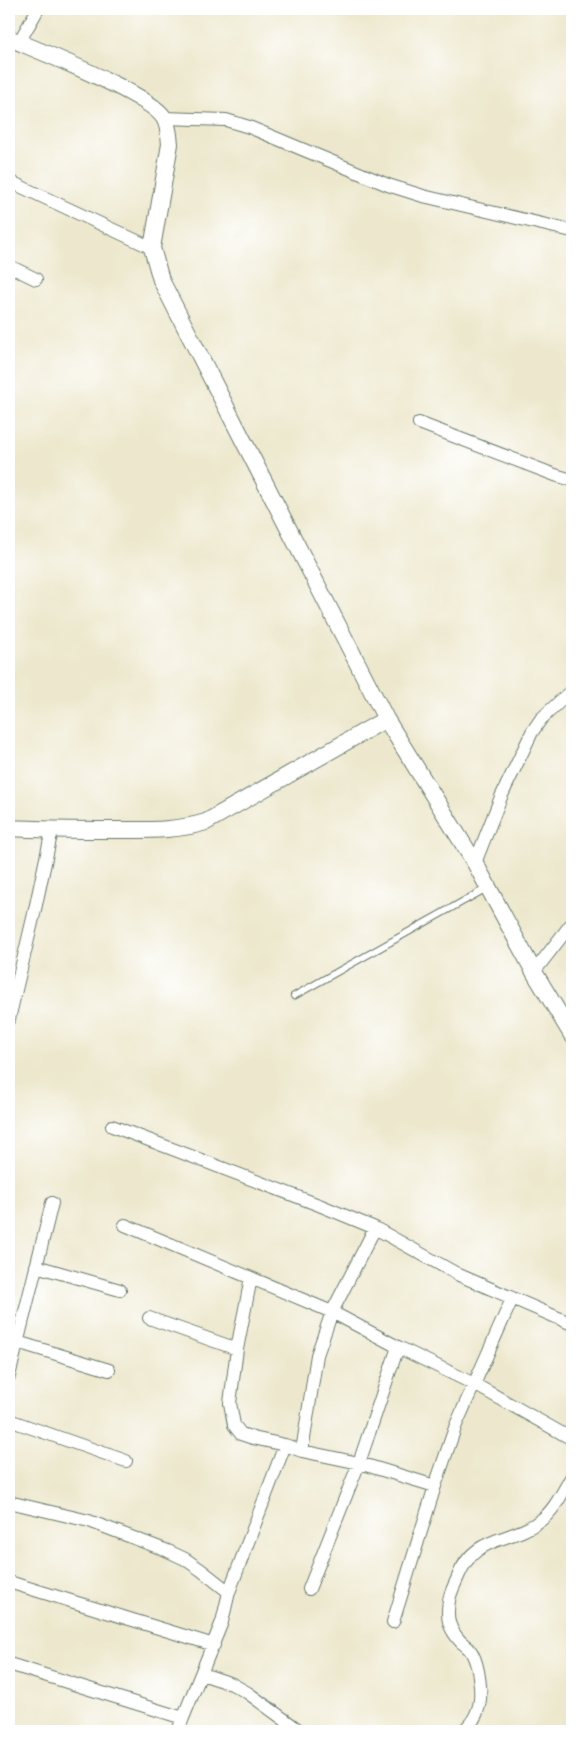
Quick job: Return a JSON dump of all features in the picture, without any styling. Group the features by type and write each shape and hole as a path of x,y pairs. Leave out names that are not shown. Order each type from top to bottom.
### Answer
{"street":[{"path":"38,9 14,40 90,74 144,101 156,109 164,118 169,131 170,144 152,248 161,280 386,719 474,863 534,972 572,1036"},
{"path":"164,118 226,120 249,127 388,185 423,196 572,231"},
{"path":"9,181 152,248"},
{"path":"9,266 36,280"},
{"path":"419,423 572,480"},
{"path":"474,863 501,797 532,732 541,719 572,690"},
{"path":"9,828 168,830 189,828 206,822 386,719"},
{"path":"9,1018 34,914 57,830"},
{"path":"534,972 572,923"},
{"path":"112,1126 375,1228 458,1275 572,1324"},
{"path":"9,1376 52,1203"},
{"path":"125,1225 332,1312 474,1384 572,1439"},
{"path":"302,1451 317,1355 332,1312 375,1228"},
{"path":"36,1266 120,1290"},
{"path":"251,1278 237,1349 230,1403 234,1425 241,1434 302,1451 359,1463 435,1486"},
{"path":"393,1622 456,1425 512,1299"},
{"path":"149,1318 237,1349"},
{"path":"17,1342 109,1370"},
{"path":"309,1589 359,1463 398,1347"},
{"path":"9,1420 126,1461"},
{"path":"178,1731 214,1645 222,1622 228,1592 285,1445"},
{"path":"465,1731 479,1709 480,1696 478,1672 472,1653 452,1632 448,1617 449,1600 459,1574 477,1548 542,1520 552,1508 572,1476"},
{"path":"9,1502 89,1521 168,1550 201,1570 228,1592"},
{"path":"9,1582 214,1645"},
{"path":"9,1664 183,1718"},
{"path":"202,1674 232,1684 248,1693 300,1731"}],"lane":[{"path":"294,996 487,888"}]}
